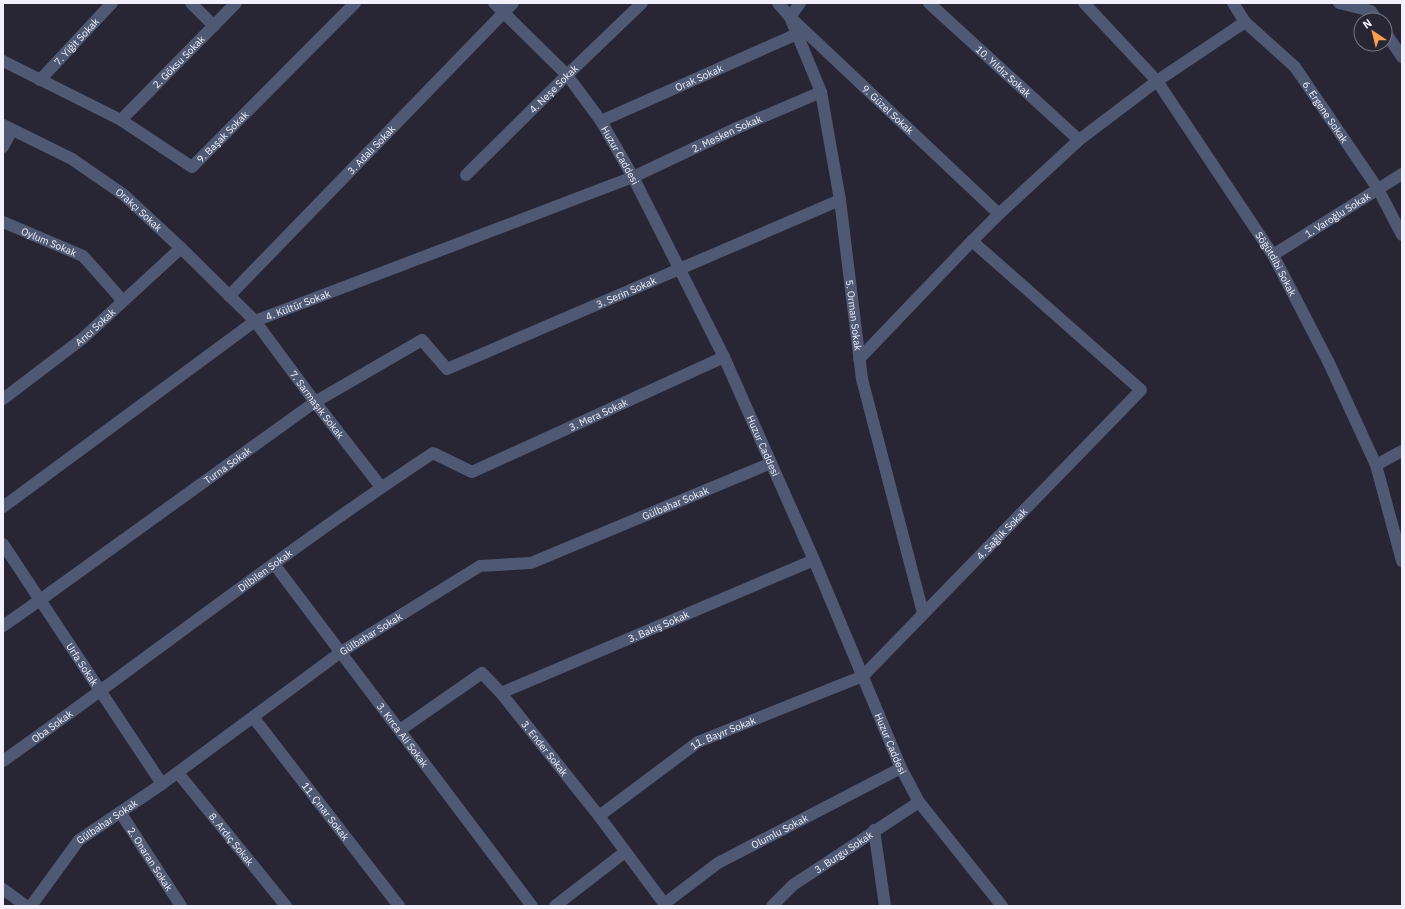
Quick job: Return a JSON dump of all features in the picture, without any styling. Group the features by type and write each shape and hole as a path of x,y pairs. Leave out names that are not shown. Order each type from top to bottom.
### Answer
{"street":[{"name":"7. Yiğit Sokak","path":"40,80 112,3"},
{"path":"191,3 214,26"},
{"name":"2. Göksu Sokak","path":"121,120 236,3"},
{"name":"9. Başak Sokak","path":"3,62 121,120 192,168 355,3"},
{"name":"Huzur Caddesi","path":"494,3 567,74 601,121 633,177 681,269 724,357 814,560 901,768 918,802 1002,906"},
{"name":"3. Adalı Sokak","path":"230,296 513,3"},
{"name":"4. Neşe Sokak","path":"466,175 567,74 642,3"},
{"name":"9. Güzel Sokak","path":"778,3 790,17 999,214"},
{"path":"790,17 800,3"},
{"name":"10. Yıldız Sokak","path":"929,3 1079,140"},
{"name":"Söğütdibi Sokak","path":"1084,3 1157,82 1273,255 1329,363 1376,465 1402,561"},
{"name":"6. Ergene Sokak","path":"1233,3 1245,22 1295,67 1378,189 1402,235"},
{"path":"1339,3 1372,12"},
{"name":"5. Orman Sokak","path":"790,17 821,92 840,200 862,379 923,613"},
{"path":"859,359 999,214 1079,140 1157,82 1245,22"},
{"name":"Orak Sokak","path":"601,121 797,34"},
{"path":"1393,44 1402,57"},
{"name":"2. Mesken Sokak","path":"633,177 739,127 821,92"},
{"path":"3,147 8,127"},
{"name":"Orakçı Sokak","path":"8,127 72,160 124,195 256,321"},
{"name":"1. Varoğlu Sokak","path":"1273,255 1402,174"},
{"name":"4. Kültür Sokak","path":"3,507 256,321 633,177"},
{"name":"3. Serin Sokak","path":"422,340 448,369 840,200"},
{"name":"Oylum Sokak","path":"3,222 83,256 123,301"},
{"name":"4. Sağlık Sokak","path":"863,676 1140,390 972,241"},
{"name":"Arıcı Sokak","path":"3,399 82,339 181,248"},
{"name":"7. Sarmaşık Sokak","path":"256,321 315,402 381,487"},
{"name":"Turna Sokak","path":"3,626 315,402 422,340"},
{"name":"3. Mera Sokak","path":"433,453 472,472 724,357"},
{"path":"1376,465 1402,451"},
{"name":"Dilbilen Sokak","path":"101,691 381,487 433,453"},
{"name":"Gülbahar Sokak","path":"31,906 79,840 178,773 341,652 480,566 531,563 772,463"},
{"name":"Urfa Sokak","path":"3,544 162,784"},
{"name":"3. Bakış Sokak","path":"502,693 814,560"},
{"name":"3. Kırca Ali Sokak","path":"274,564 532,906"},
{"name":"3. Ender Sokak","path":"400,730 482,673 502,693 599,816 665,905"},
{"name":"11. Bayır Sokak","path":"599,816 698,742 863,676"},
{"name":"Oba Sokak","path":"3,760 101,691"},
{"name":"11. Çınar Sokak","path":"252,717 399,906"},
{"name":"Olumlu Sokak","path":"665,905 718,863 901,768"},
{"name":"8. Ardıç Sokak","path":"178,773 286,906"},
{"name":"3. Burgu Sokak","path":"772,906 793,884 918,802"},
{"name":"2. Onaran Sokak","path":"120,812 181,906"},
{"path":"874,830 885,906"},
{"path":"555,906 625,852"},
{"path":"3,889 26,906"}]}
